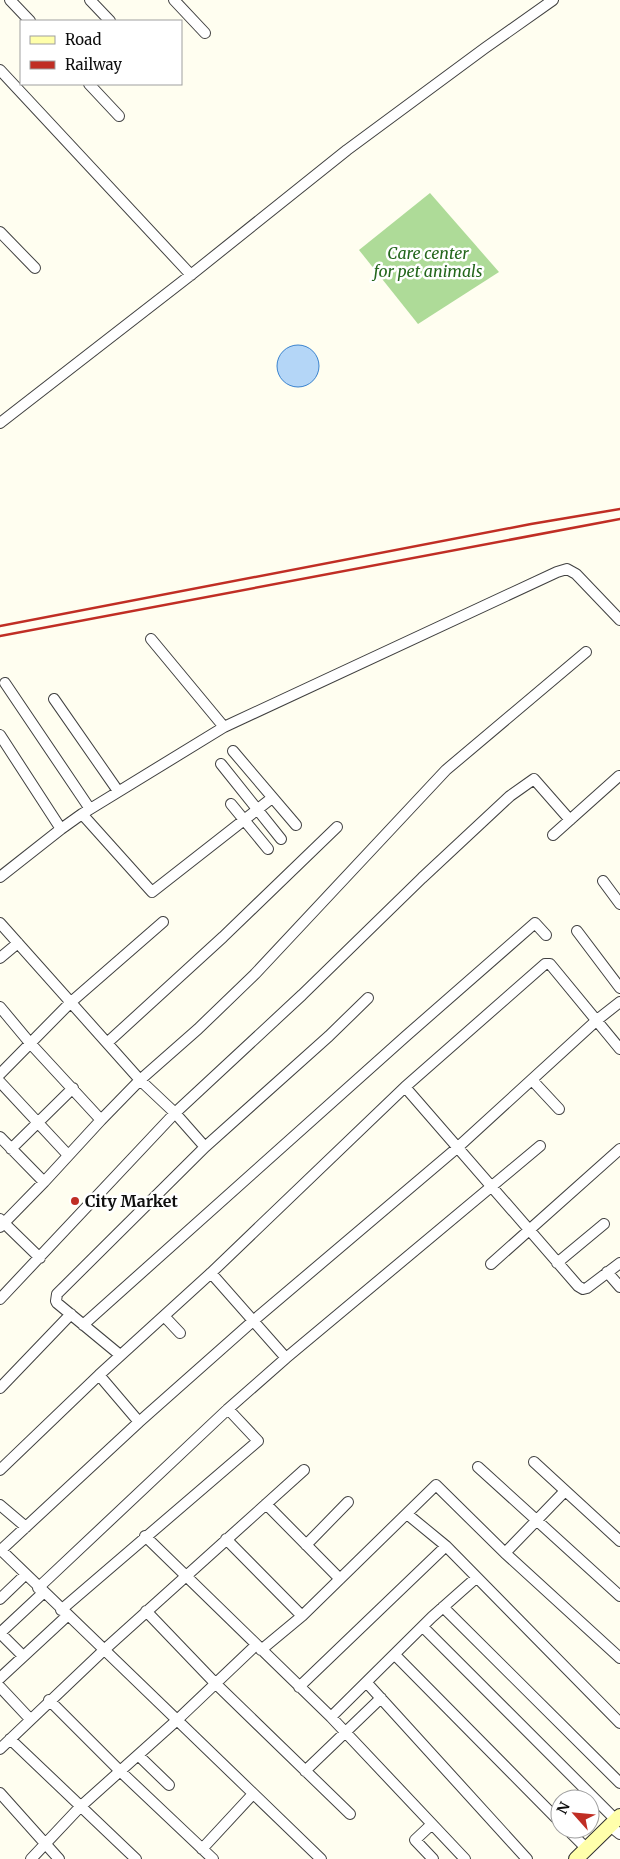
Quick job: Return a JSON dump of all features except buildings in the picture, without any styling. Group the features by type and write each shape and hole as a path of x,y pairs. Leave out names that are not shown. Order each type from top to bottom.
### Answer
{"street":[{"path":"10,0 29,20"},
{"path":"90,0 109,20"},
{"path":"174,0 205,33"},
{"path":"0,423 191,275 347,150 553,0"},
{"path":"0,70 191,275"},
{"path":"90,85 119,116"},
{"path":"0,232 35,268"},
{"path":"0,877 61,828 118,791 224,728 562,570 567,569 576,574 620,620"},
{"path":"151,639 224,728"},
{"path":"40,1258 1,1223 44,1182 140,1080 198,1029 255,974 446,770 586,652"},
{"path":"5,683 86,812 152,892 272,798"},
{"path":"54,699 118,791"},
{"path":"0,735 61,828"},
{"path":"233,751 296,825"},
{"path":"221,764 281,839"},
{"path":"553,835 619,776"},
{"path":"0,1299 175,1114 510,796 534,779 570,820"},
{"path":"231,804 268,849"},
{"path":"107,1043 223,937 337,827"},
{"path":"602,881 620,904"},
{"path":"0,1074 70,1003 163,922"},
{"path":"0,923 140,1080 205,1147"},
{"path":"84,1325 399,1042 535,923 546,935"},
{"path":"577,931 620,988"},
{"path":"0,958 18,943"},
{"path":"0,1470 98,1375 211,1274 405,1087 546,963 550,964 620,1049"},
{"path":"120,1355 57,1303 57,1294 205,1147 329,1036 368,998"},
{"path":"321,1859 0,1550 253,1321 457,1148 597,1020 620,1002"},
{"path":"0,1007 30,1043 101,1120"},
{"path":"532,1080 559,1109"},
{"path":"0,1082 68,1155"},
{"path":"405,1087 578,1286 583,1289 620,1263"},
{"path":"11,1149 73,1088"},
{"path":"0,1137 44,1182"},
{"path":"23,1656 0,1633 41,1590 228,1409 286,1358 540,1146"},
{"path":"491,1264 529,1229 618,1154"},
{"path":"557,1262 604,1224"},
{"path":"607,1272 620,1286"},
{"path":"211,1274 286,1358"},
{"path":"0,1388 71,1314"},
{"path":"164,1316 180,1334"},
{"path":"98,1375 140,1422"},
{"path":"0,1678 64,1613 145,1536 258,1441 228,1409"},
{"path":"534,1462 620,1541"},
{"path":"478,1467 620,1596"},
{"path":"0,1748 49,1700 184,1576 304,1470"},
{"path":"31,1859 80,1807 215,1683 302,1616 436,1486 620,1658"},
{"path":"505,1552 565,1490"},
{"path":"306,1544 348,1502"},
{"path":"266,1504 340,1579"},
{"path":"0,1505 26,1527"},
{"path":"407,1514 446,1546 620,1723"},
{"path":"145,1536 346,1733 465,1859"},
{"path":"226,1539 302,1616"},
{"path":"299,1687 446,1546"},
{"path":"0,1599 25,1575"},
{"path":"330,1717 476,1578"},
{"path":"444,1607 620,1783"},
{"path":"146,1611 215,1683 350,1814"},
{"path":"424,1627 616,1824 579,1856 571,1839"},
{"path":"395,1655 550,1812"},
{"path":"367,1682 527,1859"},
{"path":"0,1687 30,1719"},
{"path":"305,1771 381,1698"},
{"path":"49,1700 120,1771 213,1859"},
{"path":"10,1739 136,1859"},
{"path":"138,1754 169,1785"},
{"path":"0,1793 59,1859"},
{"path":"202,1848 253,1794"},
{"path":"432,1824 415,1840 434,1859"}],"green space":[{"name":"Care center for pet animals","path":"430,193 499,272 418,324 359,250"}],"water":[{"path":"298,345 313,351 319,366 313,381 298,387 283,381 277,366 283,351"}],"railway":[{"path":"0,626 531,524 620,509"},
{"path":"0,636 620,519"}],"place":[{"name":"City Market","path":"75,1201"}]}
